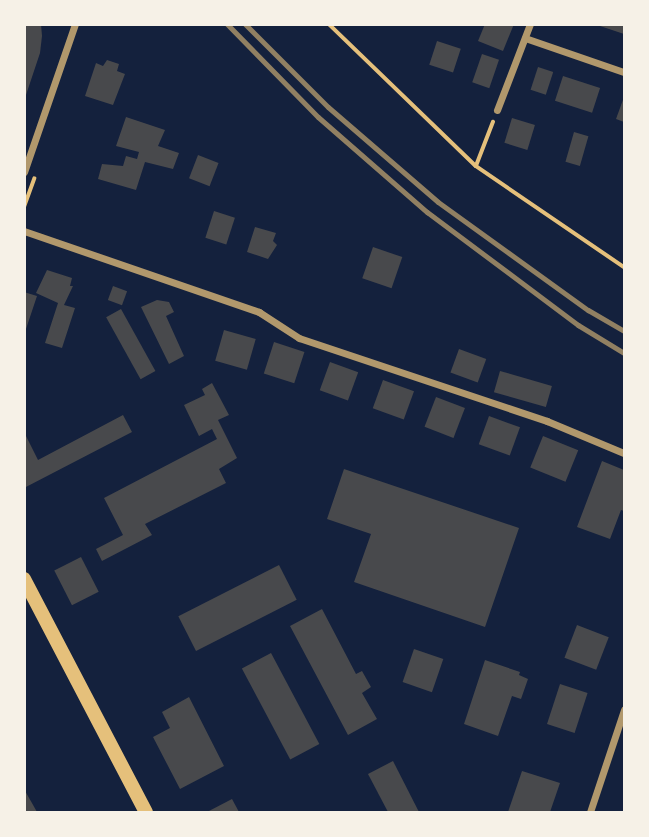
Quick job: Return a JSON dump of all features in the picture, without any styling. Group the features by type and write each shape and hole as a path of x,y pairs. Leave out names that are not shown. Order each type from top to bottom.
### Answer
{"main road":[{"path":"24,579 146,813"}],"street":[{"path":"24,172 75,24"},
{"path":"497,110 530,24"},
{"path":"525,38 625,72"},
{"path":"24,231 258,312 299,338 547,421 625,453"},
{"path":"590,813 625,710"}],"path":[{"path":"329,24 476,166 625,267"},
{"path":"476,166 497,110"}],"building":[{"path":"24,24 41,24 42,36 40,53 25,98"},
{"path":"485,24 514,24 503,51 478,41"},
{"path":"624,24 624,34 597,25"},
{"path":"437,41 461,49 453,73 429,65"},
{"path":"482,54 499,60 489,88 472,82"},
{"path":"107,60 119,64 117,71 125,74 113,105 85,96 96,63 103,66"},
{"path":"538,67 553,72 546,95 531,90"},
{"path":"563,76 600,88 592,113 555,101"},
{"path":"624,97 624,122 616,119"},
{"path":"126,117 165,130 158,146 179,153 173,169 145,162 136,190 98,179 102,164 123,166 126,156 137,159 139,152 116,146"},
{"path":"512,118 535,125 527,150 504,143"},
{"path":"574,132 588,136 580,166 565,162"},
{"path":"198,155 219,163 210,186 189,178"},
{"path":"214,211 235,218 226,244 205,238"},
{"path":"255,227 276,233 273,241 277,245 268,259 247,252"},
{"path":"373,247 402,257 392,288 362,278"},
{"path":"47,270 72,278 70,286 73,286 64,305 75,308 62,348 45,343 58,303 36,293"},
{"path":"113,286 127,291 122,305 108,300"},
{"path":"24,292 37,296 25,332 24,332"},
{"path":"157,300 169,302 174,312 166,316 184,356 169,364 141,307"},
{"path":"121,309 155,371 141,379 106,317"},
{"path":"224,330 256,339 247,370 215,361"},
{"path":"274,342 304,352 294,383 264,373"},
{"path":"459,349 486,359 478,382 450,372"},
{"path":"330,362 358,372 348,400 320,390"},
{"path":"500,371 552,386 546,407 494,392"},
{"path":"383,380 414,391 404,419 373,408"},
{"path":"212,383 229,415 218,420 237,458 219,469 226,483 145,524 152,535 102,561 96,549 123,535 104,498 217,439 212,429 199,436 184,405 205,395 202,389"},
{"path":"436,397 465,408 453,438 425,427"},
{"path":"123,415 132,432 24,488 24,432 38,460"},
{"path":"489,416 520,427 510,455 479,444"},
{"path":"543,436 578,450 565,482 530,468"},
{"path":"602,461 624,470 624,511 621,510 610,539 577,527"},
{"path":"344,469 519,528 485,627 354,582 371,534 327,519"},
{"path":"81,557 99,592 72,605 54,571"},
{"path":"279,565 297,600 196,651 178,616"},
{"path":"322,609 356,674 362,671 371,687 362,693 377,719 348,735 290,626"},
{"path":"577,625 609,637 596,670 564,658"},
{"path":"414,649 443,659 432,692 403,682"},
{"path":"271,653 319,744 290,759 242,668"},
{"path":"485,660 520,672 519,675 528,679 521,699 512,696 498,736 464,724"},
{"path":"560,684 588,693 575,733 547,724"},
{"path":"189,697 224,766 180,789 153,737 170,728 162,712"},
{"path":"393,761 419,812 388,812 368,774"},
{"path":"522,771 560,783 550,812 508,812"},
{"path":"24,789 37,812 24,812"},
{"path":"232,799 239,812 207,812"}],"railway":[{"path":"227,24 318,117 427,212 578,325 624,353"},
{"path":"245,24 328,107 438,202 588,310 624,331"}]}
